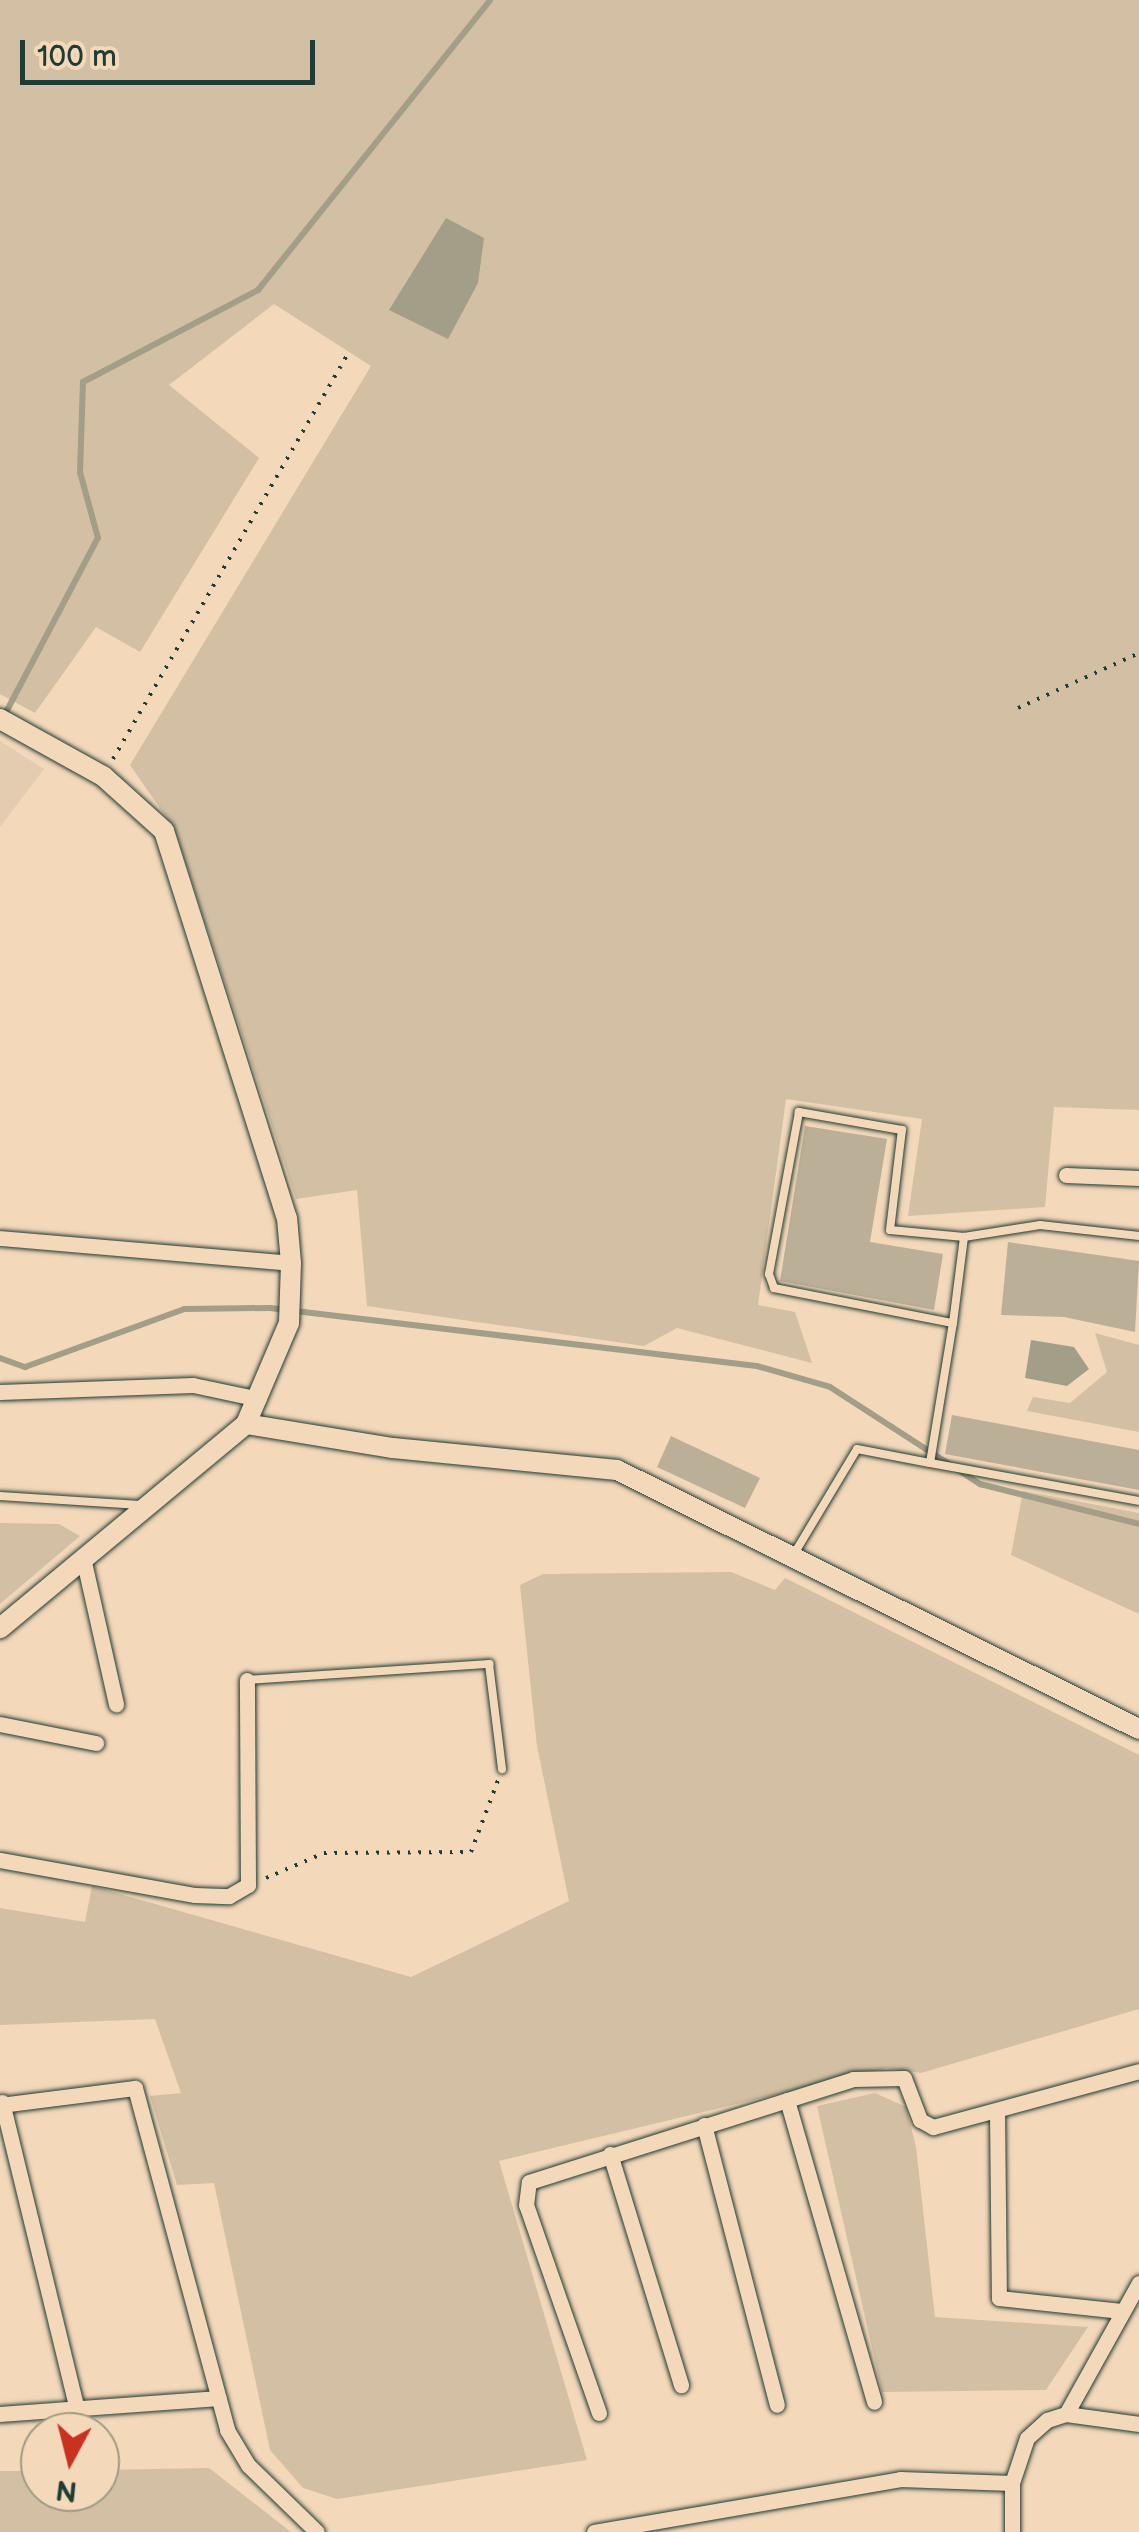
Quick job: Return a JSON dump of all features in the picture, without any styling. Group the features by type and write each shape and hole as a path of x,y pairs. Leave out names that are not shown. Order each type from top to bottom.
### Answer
{"street":[{"path":"0,720 103,776 164,832 286,1218 291,1263 288,1324 246,1424 154,1506 0,1628"},
{"path":"1066,1174 1139,1178"},
{"path":"0,1238 291,1263"},
{"path":"0,1392 193,1385 259,1399"},
{"path":"246,1424 617,1470 794,1554 1139,1729"},
{"path":"84,1562 116,1704"},
{"path":"0,1860 195,1896 229,1896 248,1886 247,1680"},
{"path":"0,1724 96,1742"},
{"path":"600,2412 526,2205 529,2182 787,2100 890,2074 904,2078 920,2120 933,2126 1139,2071"},
{"path":"77,2409 1,2103 135,2088 218,2398 248,2465 317,2532"},
{"path":"787,2100 874,2402"},
{"path":"997,2112 999,2298 1121,2312"},
{"path":"704,2126 777,2406"},
{"path":"610,2154 681,2385"},
{"path":"1012,2532 1012,2483 1027,2438 1066,2414 1139,2283"},
{"path":"0,2414 218,2398"},
{"path":"1066,2414 1139,2424"},
{"path":"594,2532 672,2525 900,2479 1012,2483"}],"lane":[{"path":"953,1323 774,1288 769,1274 799,1112 902,1130 890,1230 964,1237 1040,1226 1139,1236"},
{"path":"930,1463 964,1237"},
{"path":"794,1554 858,1449 1139,1501"},
{"path":"0,1496 154,1506"},
{"path":"247,1680 489,1664 502,1769"}],"path":[{"path":"103,776 347,355"},
{"path":"1018,708 1139,653"},
{"path":"248,1886 324,1853 471,1852 502,1769"}],"shaded area":[{"path":"0,0 1139,0 1139,1110 1054,1107 1045,1207 908,1216 922,1119 786,1099 758,1305 795,1312 812,1363 677,1328 644,1346 367,1306 357,1190 296,1199 175,830 130,765 371,366 274,304 169,385 259,458 140,652 96,627 35,713 0,694"},
{"path":"446,218 484,238 478,283 448,339 389,310"},
{"path":"0,741 44,769 0,827"},
{"path":"1095,1333 1139,1345 1139,1432 1027,1411 1033,1397 1070,1403 1107,1372"},
{"path":"1031,1340 1074,1347 1089,1369 1067,1386 1025,1378"},
{"path":"1023,1491 1139,1513 1139,1614 1011,1555"},
{"path":"0,1523 59,1524 80,1536 0,1604"},
{"path":"731,1572 775,1590 785,1578 1139,1755 1139,2009 921,2073 887,2068 499,2161 587,2460 337,2499 303,2488 270,2450 214,2183 177,2185 150,2096 181,2093 155,2019 0,2025 0,1908 85,1922 92,1886 411,1977 569,1901 537,1746 520,1585 543,1574"},
{"path":"875,2093 906,2107 916,2147 935,2317 1088,2327 1046,2390 882,2392 817,2106"},
{"path":"209,2468 291,2532 0,2532 0,2471 20,2471 20,2512 120,2512 120,2470"}],"building":[{"path":"805,1126 887,1139 870,1242 943,1254 934,1310 780,1281"},
{"path":"1008,1242 1139,1261 1135,1332 1064,1317 1001,1315"},
{"path":"952,1415 1139,1450 1139,1490 945,1454"},
{"path":"671,1436 760,1478 745,1508 657,1467"}],"waterway":[{"path":"4,716 98,538 80,472 83,382 258,290 490,0"},
{"path":"0,1358 25,1367 184,1309 270,1308 757,1366 830,1387 980,1484 1139,1524"}]}
